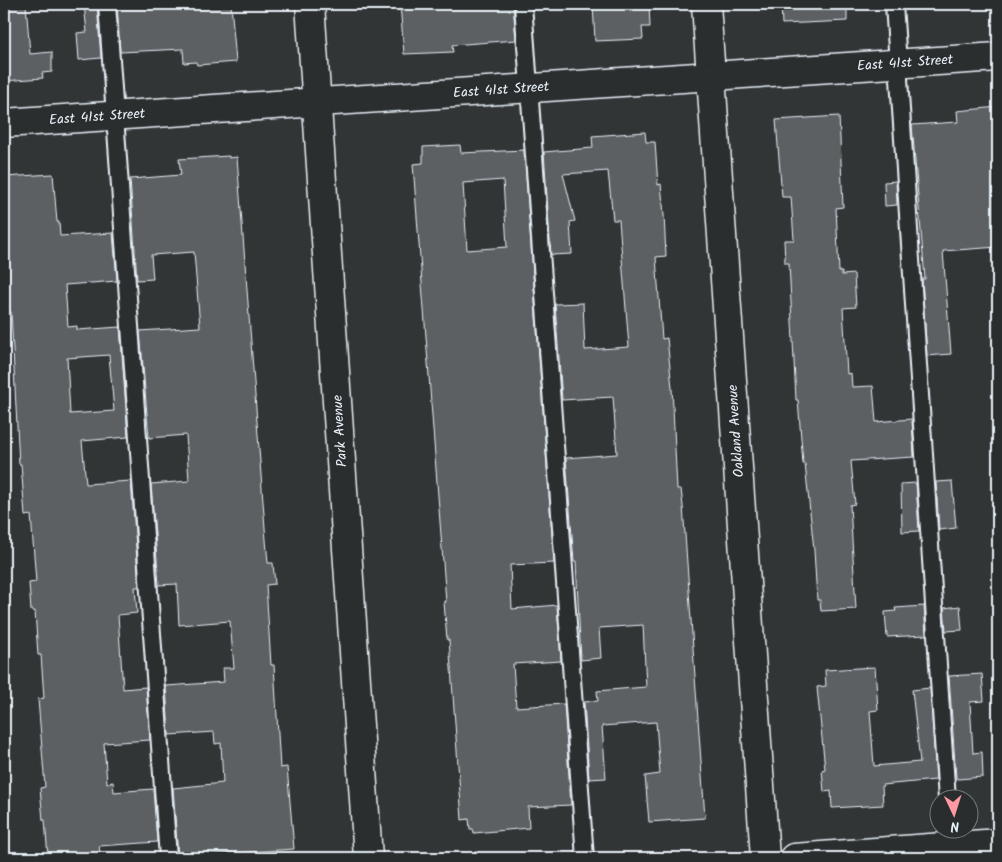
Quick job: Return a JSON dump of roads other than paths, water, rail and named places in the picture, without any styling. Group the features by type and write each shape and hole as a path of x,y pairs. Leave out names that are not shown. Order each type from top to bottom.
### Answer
{"street":[{"name":"Park Avenue","path":"310,4 368,858"},
{"name":"Oakland Avenue","path":"706,4 765,858"},
{"name":"East 41st Street","path":"4,123 998,56"},
{"path":"794,858 950,845 998,843"}],"lane":[{"path":"106,4 168,858"},
{"path":"523,4 585,858"},
{"path":"894,4 946,790"}]}
